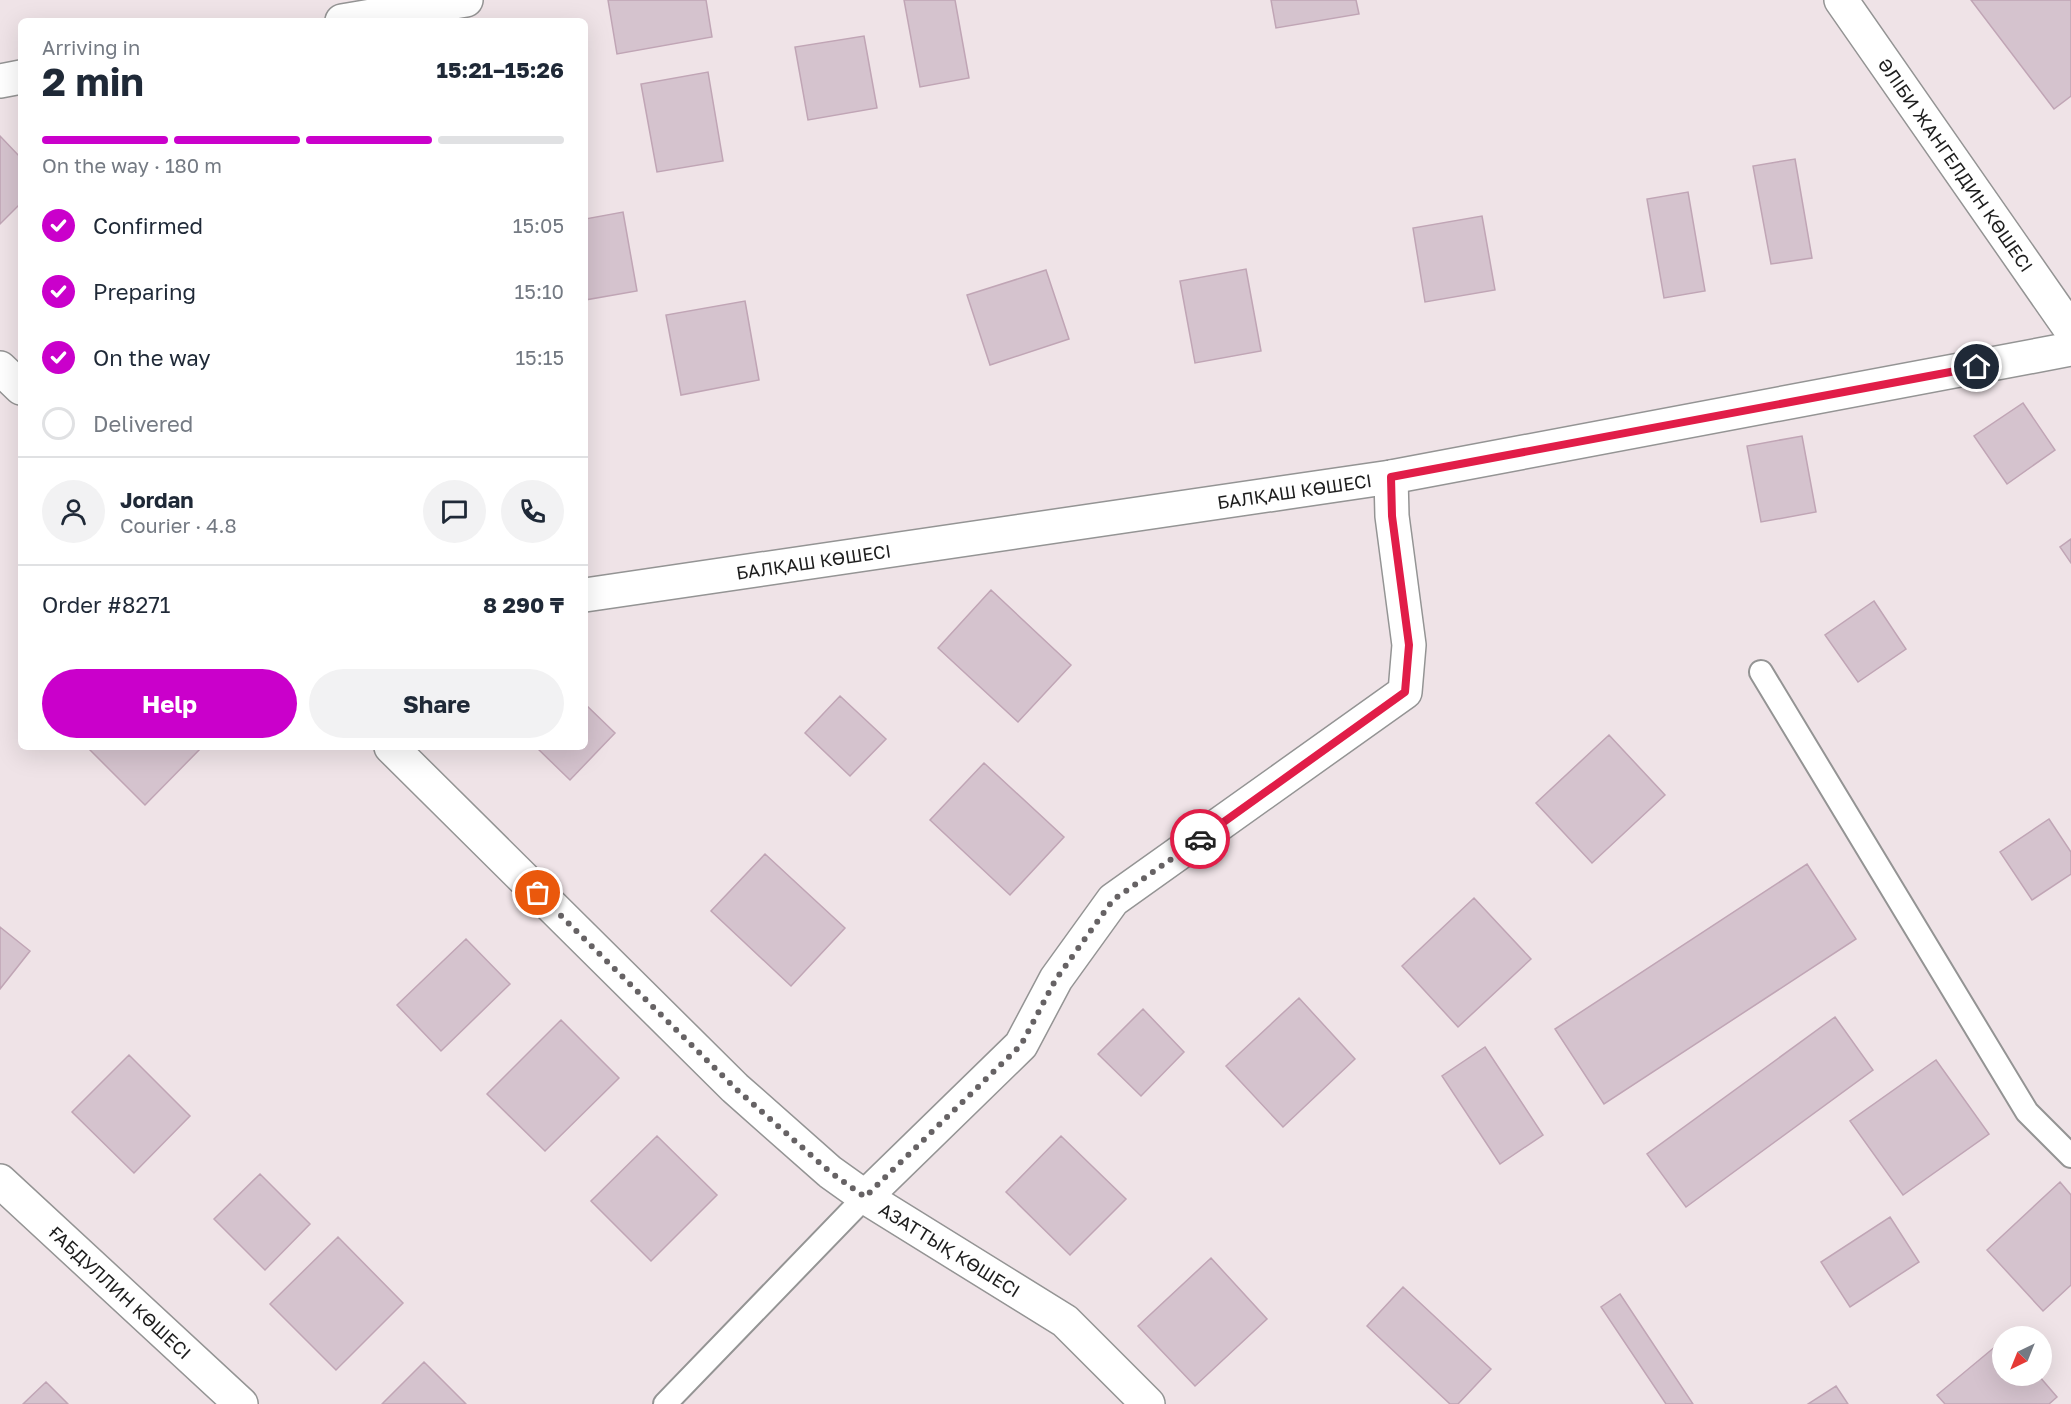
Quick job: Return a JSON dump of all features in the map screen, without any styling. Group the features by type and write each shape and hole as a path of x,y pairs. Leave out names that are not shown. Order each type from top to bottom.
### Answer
{"street":[{"path":"359,18 458,0"},
{"name":"ӘЛІБИ ЖАНГЕЛДИН КӨШЕСІ","path":"1841,0 2071,330"},
{"path":"0,81 18,78"},
{"name":"БАЛҚАШ КӨШЕСІ","path":"588,595 1391,477 2071,349"},
{"path":"0,368 18,385"},
{"path":"865,1197 1021,1045 1056,979 1113,900 1405,692 1409,645 1392,516 1391,477"},
{"name":"АЗАТТЫҚ КӨШЕСІ","path":"393,750 735,1088 830,1172 865,1197 1065,1321 1148,1404"},
{"name":"ҒАБДУЛЛИН КӨШЕСІ","path":"0,1181 241,1404"}],"lane":[{"path":"1761,672 2028,1112 2071,1156"},
{"path":"665,1404 865,1197"}],"building":[{"path":"608,0 706,0 712,37 617,54"},
{"path":"904,0 955,0 969,78 920,87"},
{"path":"1271,0 1356,0 1359,14 1276,28"},
{"path":"1971,0 2071,0 2071,96 2054,109"},
{"path":"864,36 877,108 808,120 795,47"},
{"path":"708,72 723,161 657,172 641,84"},
{"path":"0,136 18,155 18,206 0,224"},
{"path":"1795,159 1812,258 1771,264 1753,166"},
{"path":"1688,192 1705,291 1664,298 1647,199"},
{"path":"623,212 637,291 588,299 588,218"},
{"path":"1482,216 1495,290 1425,302 1413,228"},
{"path":"1246,269 1261,351 1195,363 1180,281"},
{"path":"1046,270 1069,339 990,365 967,295"},
{"path":"745,301 759,380 681,395 666,315"},
{"path":"2023,403 2055,450 2007,484 1974,436"},
{"path":"1802,436 1816,512 1761,522 1747,446"},
{"path":"2071,539 2071,563 2060,547"},
{"path":"991,590 1071,665 1018,722 938,648"},
{"path":"1874,601 1906,649 1858,682 1825,635"},
{"path":"840,696 886,739 850,776 805,733"},
{"path":"588,707 615,733 570,780 539,750 588,750"},
{"path":"1609,735 1665,795 1592,863 1536,803"},
{"path":"90,750 199,750 145,805"},
{"path":"984,763 1064,837 1010,895 930,820"},
{"path":"2049,819 2071,852 2071,874 2032,900 2000,852"},
{"path":"765,854 845,928 791,986 711,911"},
{"path":"1807,864 1856,939 1604,1104 1555,1029"},
{"path":"1474,898 1531,959 1458,1027 1402,966"},
{"path":"0,927 30,951 0,989"},
{"path":"466,939 510,984 441,1051 397,1005"},
{"path":"1299,998 1355,1059 1283,1127 1226,1066"},
{"path":"1143,1009 1184,1052 1141,1096 1098,1054"},
{"path":"1835,1017 1873,1070 1686,1207 1647,1154"},
{"path":"561,1020 619,1078 545,1151 487,1094"},
{"path":"1485,1047 1543,1135 1500,1164 1442,1076"},
{"path":"129,1055 190,1116 134,1173 72,1112"},
{"path":"1936,1060 1989,1134 1903,1195 1850,1121"},
{"path":"657,1136 717,1195 651,1261 591,1201"},
{"path":"1061,1136 1126,1199 1070,1255 1006,1192"},
{"path":"260,1174 310,1224 265,1270 214,1219"},
{"path":"2060,1182 2071,1195 2071,1285 2043,1311 1987,1250"},
{"path":"1890,1217 1919,1262 1850,1307 1821,1262"},
{"path":"338,1237 403,1303 336,1370 270,1304"},
{"path":"1211,1258 1267,1319 1195,1386 1138,1326"},
{"path":"1403,1287 1491,1369 1458,1404 1450,1404 1367,1326"},
{"path":"1620,1294 1693,1404 1666,1404 1601,1307"},
{"path":"1992,1349 1992,1386 2048,1386 2057,1397 2049,1404 1945,1404 1937,1395"},
{"path":"424,1362 466,1404 382,1404"},
{"path":"46,1382 68,1404 23,1404"},
{"path":"1836,1386 1848,1404 1808,1404"}],"way so far":[{"path":"538,893 735,1088 830,1172 865,1197 1021,1045 1056,979 1113,900 1200,839"}],"route":[{"path":"1200,839 1405,692 1409,645 1392,516 1391,477 1977,367"}]}
